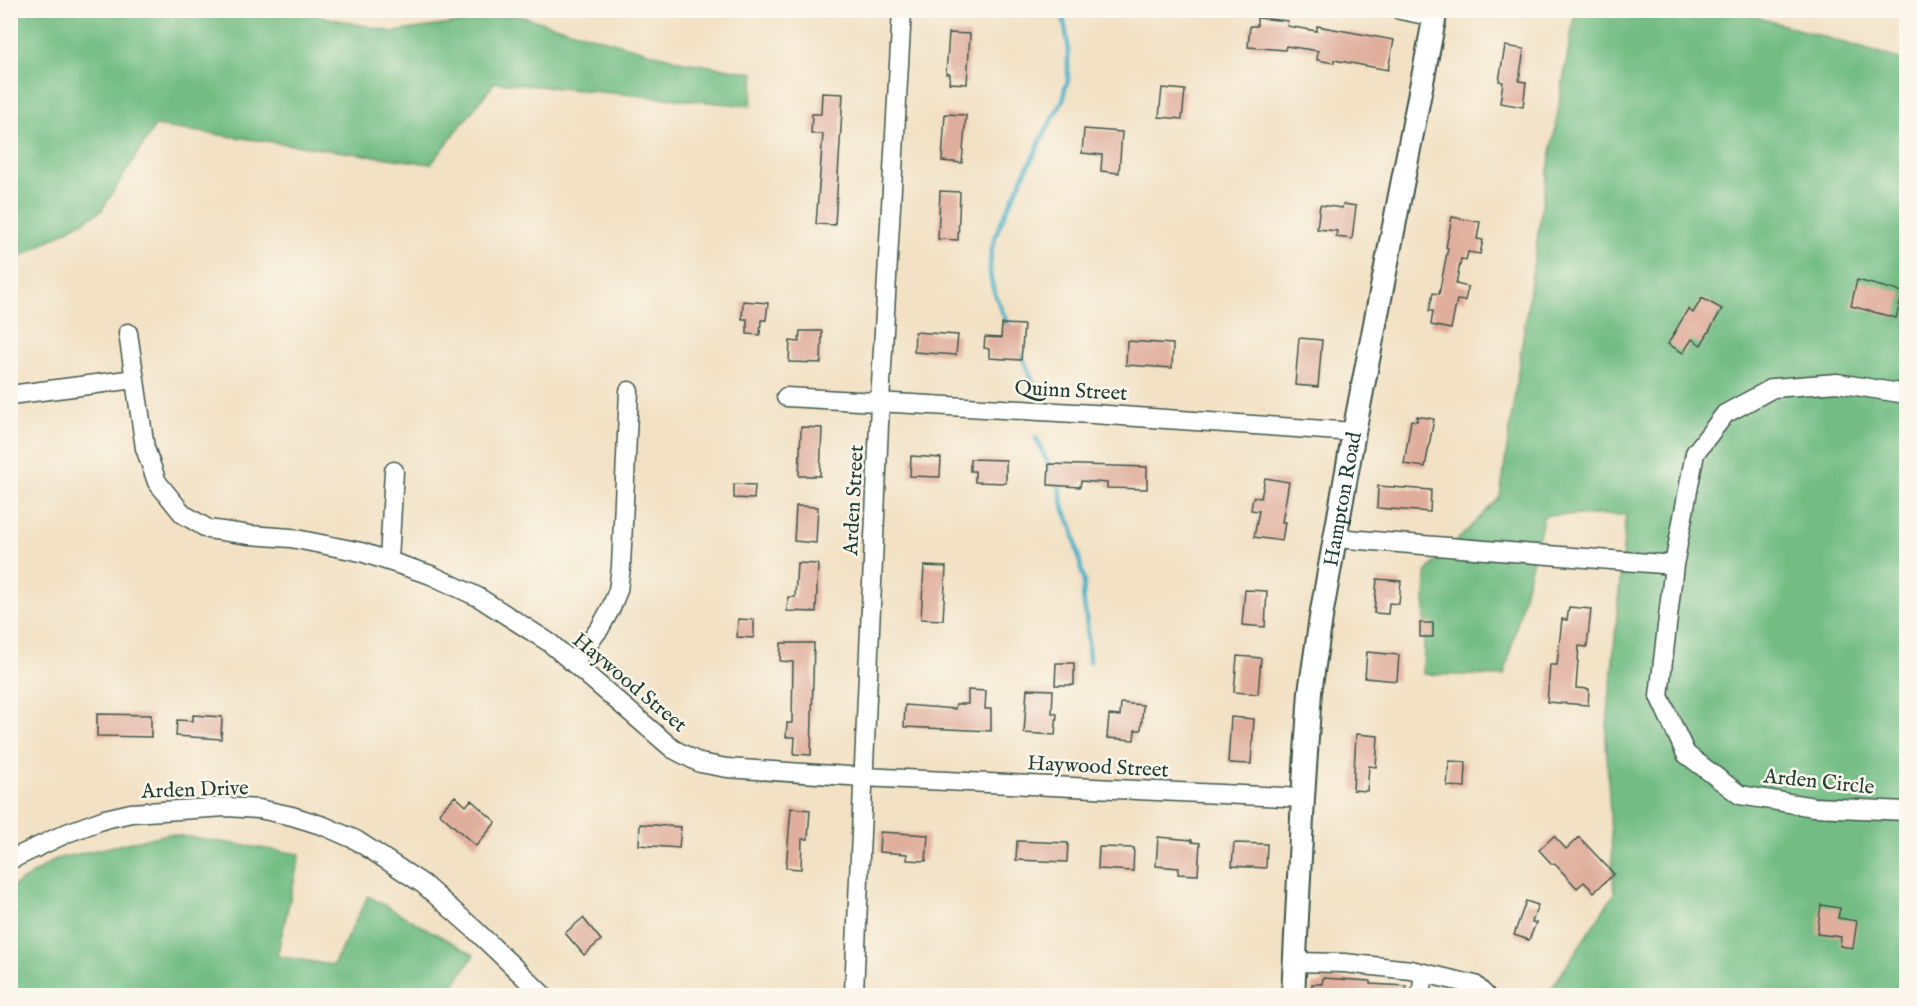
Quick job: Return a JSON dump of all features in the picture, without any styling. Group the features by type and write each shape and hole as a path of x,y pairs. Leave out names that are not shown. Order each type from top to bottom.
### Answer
{"main road":[{"name":"Hampton Road","path":"1293,996 1310,692 1354,432 1435,14"}],"street":[{"name":"Arden Street","path":"854,992 880,402 902,10"},
{"path":"1400,10 1435,14"},
{"name":"Haywood Street","path":"128,333 145,448 157,482 183,513 208,529 291,538 390,560 431,575 478,597 550,643 673,749 700,762 727,768 863,777 1303,798"},
{"path":"10,395 135,379"},
{"name":"Arden Circle","path":"1906,394 1837,383 1773,388 1725,414 1695,453 1674,565 1659,696 1686,754 1740,795 1814,807 1906,811"},
{"path":"574,662 600,628 618,590 629,391"},
{"name":"Quinn Street","path":"786,397 1093,414 1354,432"},
{"path":"390,560 394,471"},
{"path":"1335,538 1674,565"},
{"name":"Arden Drive","path":"10,860 68,833 105,819 131,813 226,807 259,809 292,816 357,840 423,885 474,929 544,996"},
{"path":"1294,962 1344,963 1411,970 1475,985 1486,996"},
{"path":"1421,996 1424,973"}],"green space":[{"path":"11,10 297,11 393,32 516,15 684,62 754,73 751,106 495,82 431,164 155,126 101,211 11,262"},
{"path":"1575,11 1736,11 1906,61 1906,995 1550,995 1551,989 1614,894 1606,737 1626,515 1544,515 1504,676 1423,674 1426,572 1500,497 1542,206"},
{"path":"168,834 300,854 277,956 333,965 368,896 474,955 447,995 11,995 11,888 56,859"}],"building":[{"path":"1257,18 1288,21 1287,26 1317,31 1317,26 1394,40 1388,70 1334,60 1334,63 1317,60 1318,51 1286,46 1285,50 1248,47 1250,26 1257,26"},
{"path":"949,33 970,34 967,84 949,83 950,74 946,74"},
{"path":"1505,46 1524,49 1519,81 1526,82 1523,107 1500,103 1503,82 1499,81"},
{"path":"1162,88 1185,90 1182,119 1159,117"},
{"path":"822,93 843,94 835,225 816,224 823,134 811,134 812,114 821,114"},
{"path":"945,114 966,115 962,163 942,161"},
{"path":"1084,129 1122,132 1119,173 1101,171 1102,155 1082,153"},
{"path":"940,191 960,192 958,240 938,239"},
{"path":"1343,204 1356,206 1352,239 1336,237 1337,231 1317,229 1320,205 1342,208"},
{"path":"1452,217 1480,222 1477,239 1483,240 1480,254 1468,252 1466,260 1461,259 1456,284 1468,287 1465,301 1457,300 1451,329 1431,325 1433,311 1429,311 1433,293 1439,294"},
{"path":"1857,280 1903,292 1896,318 1851,306"},
{"path":"1702,298 1722,309 1701,345 1692,339 1683,353 1668,344 1688,309 1693,313"},
{"path":"743,301 768,303 766,320 761,320 760,335 747,334 747,319 742,319"},
{"path":"1002,324 1024,325 1021,360 989,358 989,349 984,348 985,337 1001,338"},
{"path":"800,331 822,331 821,363 789,362 790,341 799,342"},
{"path":"915,332 958,335 956,355 914,352"},
{"path":"1299,338 1322,340 1318,387 1295,385"},
{"path":"1127,341 1173,344 1172,368 1126,365"},
{"path":"1417,416 1434,419 1425,467 1404,464 1411,420 1417,421"},
{"path":"801,427 822,428 820,476 799,476"},
{"path":"911,456 941,458 940,477 910,476"},
{"path":"970,459 1006,460 1006,483 975,482 975,471 970,471"},
{"path":"1049,464 1147,467 1147,489 1107,488 1107,483 1081,481 1080,487 1048,485"},
{"path":"1265,478 1289,482 1282,522 1285,522 1282,541 1254,537 1259,511 1251,510 1253,497 1261,498"},
{"path":"734,484 755,485 754,499 734,498"},
{"path":"1378,486 1431,490 1430,512 1377,508"},
{"path":"796,506 818,507 816,543 794,541"},
{"path":"797,563 818,564 816,612 787,611 788,597 795,597"},
{"path":"924,566 946,567 943,620 921,619"},
{"path":"1377,579 1401,581 1399,604 1389,603 1388,614 1374,613"},
{"path":"1245,590 1267,591 1265,627 1242,625"},
{"path":"1569,607 1591,609 1587,647 1579,646 1576,688 1589,689 1588,705 1547,702 1550,665 1557,665 1562,619 1567,620"},
{"path":"738,619 754,620 754,638 737,637"},
{"path":"1420,623 1433,623 1433,637 1420,637"},
{"path":"781,643 814,643 811,755 794,754 795,737 786,737 787,723 792,723 793,662 780,661"},
{"path":"1367,652 1399,655 1397,681 1365,678"},
{"path":"1237,656 1261,658 1258,694 1234,692"},
{"path":"1056,663 1074,663 1074,685 1055,685"},
{"path":"1027,689 1053,690 1052,713 1057,714 1055,735 1024,733"},
{"path":"968,690 986,691 985,709 991,709 991,731 904,727 905,705 955,709 956,704 968,704"},
{"path":"1121,703 1143,705 1141,730 1135,730 1134,740 1107,738 1109,715 1120,716"},
{"path":"97,714 151,715 151,737 97,736"},
{"path":"193,715 222,717 221,739 176,736 177,720 193,721"},
{"path":"1231,717 1254,719 1251,764 1228,763"},
{"path":"1356,734 1378,736 1376,767 1369,766 1367,791 1353,790"},
{"path":"1449,761 1466,762 1465,787 1447,786"},
{"path":"455,796 466,806 471,800 496,822 476,846 439,813"},
{"path":"791,808 810,810 808,839 802,839 801,869 786,868"},
{"path":"640,824 681,827 679,848 639,845"},
{"path":"880,832 928,835 926,861 907,860 907,854 879,852"},
{"path":"1554,836 1566,849 1579,837 1614,874 1594,892 1584,882 1577,888 1539,850"},
{"path":"1158,837 1192,840 1192,842 1200,843 1198,875 1178,874 1179,868 1156,866"},
{"path":"1017,841 1068,843 1067,862 1016,860"},
{"path":"1234,843 1267,844 1266,868 1232,866"},
{"path":"1099,847 1134,848 1133,871 1098,869"},
{"path":"1526,901 1538,905 1532,922 1536,923 1529,940 1514,935"},
{"path":"1821,905 1840,908 1838,918 1857,921 1853,948 1840,946 1841,937 1817,934"},
{"path":"583,918 601,940 584,955 565,933"},
{"path":"1323,978 1406,986 1406,996 1311,996 1312,984 1322,984"}],"waterway":[{"path":"1010,328 991,281 991,253 1003,218 1038,145 1064,98 1068,81 1068,44 1062,10"},
{"path":"1020,352 1037,391"},
{"path":"1036,438 1051,470"},
{"path":"1056,481 1064,510 1072,527 1084,581 1083,597 1089,662"}]}
